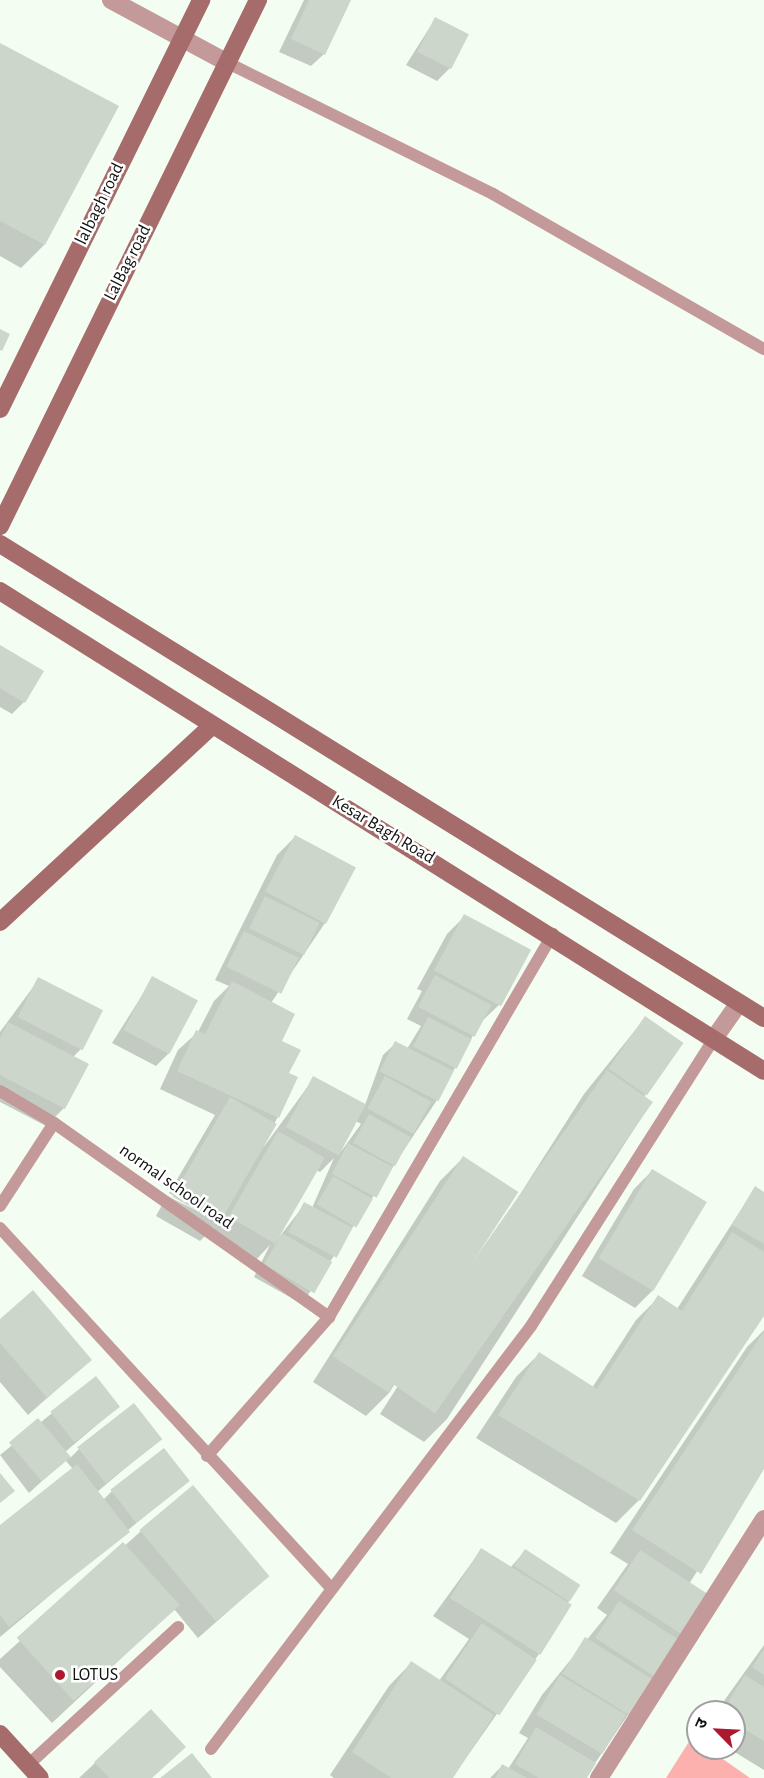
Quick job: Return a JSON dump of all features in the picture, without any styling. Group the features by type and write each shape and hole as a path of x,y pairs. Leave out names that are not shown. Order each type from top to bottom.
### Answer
{"main road":[{"name":"lalbagh road","path":"0,409 201,0"},
{"name":"LalBag road","path":"0,526 258,0"},
{"path":"0,544 764,1018"},
{"name":"Kesar Bagh Road","path":"0,591 212,726 553,934 764,1071"},
{"path":"0,922 212,726"},
{"path":"0,1734 34,1772"}],"street":[{"path":"111,0 228,63"},
{"path":"713,1040 739,1003"},
{"path":"599,1778 764,1519"}],"lane":[{"path":"228,63 493,194 764,349"},
{"path":"207,1456 329,1317 553,934"},
{"path":"211,1749 531,1326 713,1040"},
{"name":"normal school road","path":"0,1091 54,1123 329,1317"},
{"path":"0,1206 54,1123"},
{"path":"0,1228 207,1456 331,1588"},
{"path":"34,1772 178,1627"}],"shaded area":[{"path":"686,1746 686,1760 724,1760 750,1778 666,1778"}],"building":[{"path":"309,0 351,0 325,55 291,39"},
{"path":"435,17 469,34 451,69 417,52"},
{"path":"0,43 119,106 45,245 0,221"},
{"path":"0,329 10,334 2,351 0,350"},
{"path":"0,645 44,671 25,703 0,688"},
{"path":"295,835 356,867 326,924 265,892"},
{"path":"265,896 320,923 304,955 249,928"},
{"path":"464,914 531,950 501,1006 434,971"},
{"path":"244,931 299,958 281,994 226,967"},
{"path":"435,975 492,1005 475,1037 418,1007"},
{"path":"152,976 198,1000 169,1054 123,1030"},
{"path":"38,977 103,1010 83,1050 18,1017"},
{"path":"232,981 295,1014 282,1041 301,1050 289,1073 298,1077 279,1118 177,1071 196,1030 205,1034"},
{"path":"645,1016 684,1043 647,1095 608,1068"},
{"path":"428,1017 472,1039 457,1069 413,1046"},
{"path":"8,1022 89,1064 65,1109 0,1075 0,1038"},
{"path":"395,1041 454,1071 438,1101 380,1071"},
{"path":"607,1070 653,1102 435,1413 389,1381"},
{"path":"313,1076 366,1104 339,1155 286,1127"},
{"path":"385,1076 431,1102 413,1134 367,1108"},
{"path":"230,1097 277,1124 219,1224 172,1197"},
{"path":"369,1114 411,1137 395,1166 353,1143"},
{"path":"278,1131 325,1158 275,1244 228,1217"},
{"path":"348,1143 393,1167 377,1198 332,1174"},
{"path":"463,1156 518,1192 388,1392 333,1356"},
{"path":"652,1169 707,1202 653,1291 598,1258"},
{"path":"333,1176 373,1199 356,1228 316,1205"},
{"path":"755,1186 764,1192 764,1244 732,1225"},
{"path":"304,1202 353,1228 337,1258 288,1232"},
{"path":"732,1232 764,1252 764,1316 640,1501 498,1415 539,1352 597,1389 658,1295 682,1311"},
{"path":"282,1233 332,1262 314,1293 264,1264"},
{"path":"33,1290 92,1360 47,1398 0,1343 0,1319"},
{"path":"764,1331 764,1469 701,1574 632,1530"},
{"path":"96,1376 120,1407 74,1442 50,1412"},
{"path":"134,1403 162,1439 106,1484 77,1447"},
{"path":"38,1418 71,1457 42,1481 9,1442"},
{"path":"164,1448 190,1481 136,1523 110,1490"},
{"path":"77,1464 130,1532 9,1627 0,1615 0,1525"},
{"path":"0,1473 15,1491 0,1503"},
{"path":"193,1485 269,1576 216,1621 139,1530"},
{"path":"123,1542 180,1605 74,1701 17,1638"},
{"path":"481,1548 572,1605 540,1655 450,1598"},
{"path":"525,1549 580,1585 569,1602 514,1566"},
{"path":"640,1550 710,1596 684,1636 614,1590"},
{"path":"619,1601 682,1642 658,1679 595,1638"},
{"path":"482,1623 537,1660 499,1715 445,1679"},
{"path":"585,1637 653,1679 630,1716 562,1673"},
{"path":"764,1649 764,1675 752,1667"},
{"path":"411,1661 494,1715 453,1778 391,1778 352,1752"},
{"path":"560,1675 626,1715 602,1754 536,1714"},
{"path":"745,1675 764,1687 764,1741 746,1730 746,1700 729,1700"},
{"path":"151,1709 186,1747 152,1778 109,1778 94,1762"},
{"path":"536,1727 596,1763 587,1778 539,1778 515,1764"},
{"path":"192,1753 212,1778 160,1778"},
{"path":"502,1764 527,1778 495,1778"}],"place":[{"name":"LOTUS","path":"60,1675"}]}
